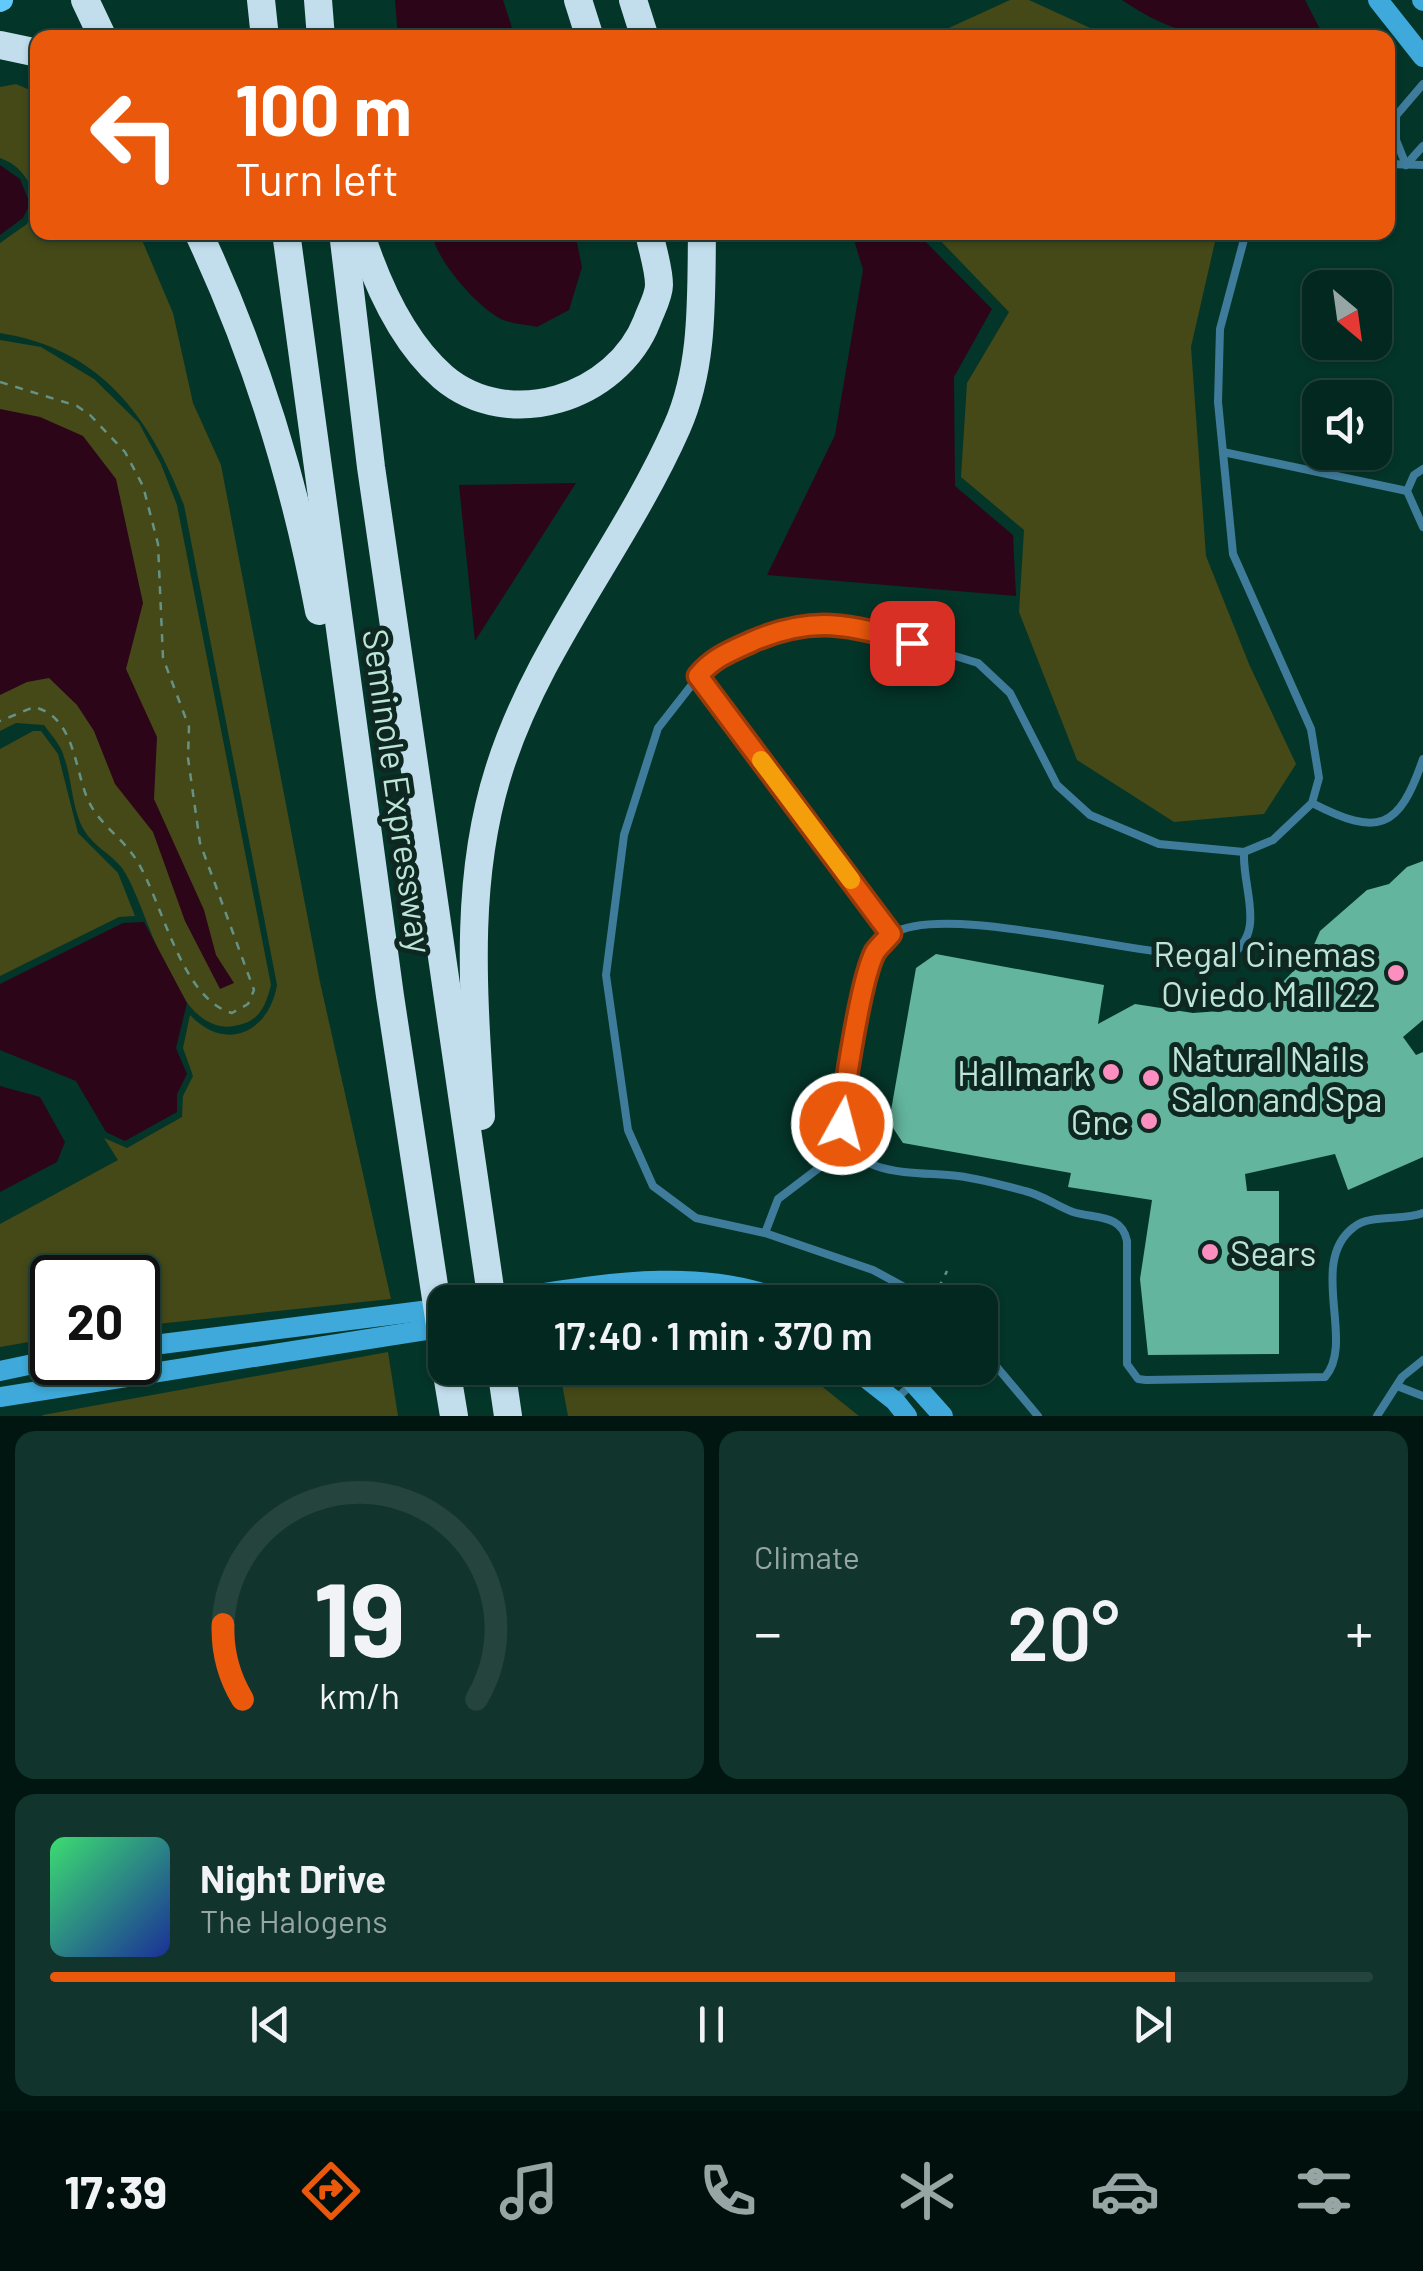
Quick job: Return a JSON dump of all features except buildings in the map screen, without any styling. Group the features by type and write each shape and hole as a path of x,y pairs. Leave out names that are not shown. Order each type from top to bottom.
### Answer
{"highway":[{"path":"85,0 99,30"},
{"path":"261,0 264,30"},
{"path":"318,0 320,30"},
{"path":"578,0 587,30"},
{"path":"632,0 642,30"},
{"path":"0,45 30,52"},
{"path":"201,240 265,390 292,482 322,625 359,860 390,996"},
{"name":"Seminole Expressway","path":"287,240 390,996 434,1285"},
{"name":"Seminole Expressway","path":"343,240 371,467 473,1116"},
{"path":"363,240 376,282 444,377 480,396 529,406 580,392 613,372 641,337 660,288 651,240"},
{"path":"490,1285 478,1200 473,1116 471,964 481,844 499,768 544,662 678,425 700,342 702,240"},
{"path":"449,1385 454,1416"},
{"path":"504,1385 508,1416"}],"street":[{"path":"1378,0 1423,57"},
{"path":"626,1285 659,1281 722,1285"},
{"path":"0,1397 390,1326 428,1314"},
{"path":"160,1345 390,1326 428,1327"},
{"path":"0,1371 30,1365"},
{"path":"873,1385 901,1408"},
{"path":"920,1385 943,1416"}],"lane":[{"path":"1406,165 1396,140 1396,118 1423,84"},
{"path":"1406,165 1423,146"},
{"path":"1395,164 1423,165"},
{"path":"901,1285 873,1270 765,1233 696,1218 653,1186 628,1130 606,975 624,835 658,728 712,659 788,625 856,626 978,663 1010,693 1057,786 1090,816 1158,844 1244,852 1274,840 1312,804 1319,778 1318,757 1311,730 1232,554 1218,402 1220,330 1244,240"},
{"path":"1223,452 1407,491"},
{"path":"1423,470 1414,475 1407,491 1423,527"},
{"path":"698,676 891,934"},
{"path":"1312,804 1341,818 1380,824 1401,811 1410,798 1423,760"},
{"path":"1244,852 1243,876 1252,930 1242,949 1228,957 942,922 891,934 876,950 866,976 843,1095 842,1128 849,1144 864,1161 894,1172 958,1176 1029,1192 1071,1211 1116,1221 1124,1228 1128,1240 1127,1364 1138,1379 1146,1380 1324,1376 1334,1360 1333,1274 1342,1239 1362,1222 1423,1213"},
{"path":"765,1233 778,1199 849,1144"},
{"path":"1382,1415 1397,1386 1423,1360"},
{"path":"998,1368 1038,1416"},
{"path":"1397,1386 1423,1396"}],"path":[{"path":"0,382 77,406 90,415 125,452 142,486 158,544 163,658 189,727 197,827 248,966 254,990 248,1004 232,1014 208,1002 166,929 138,862 87,798 69,736 34,706 0,721"},
{"path":"940,1285 947,1272"}],"green space":[{"path":"1010,0 1029,0 1095,30 944,30"},
{"path":"16,84 30,90 30,186 14,165 0,158 0,87"},
{"path":"30,218 30,240 142,240 173,313 193,403 221,465 320,982 391,1299 160,1324 160,1255 30,1255 30,1342 0,1347 0,1224 118,1160 104,1138 127,1148 182,1117 183,1096 193,1076 183,1048 190,1015 218,1033 244,1032 265,1015 277,985 184,505 155,442 116,391 66,354 0,333 0,243"},
{"path":"940,240 1215,240 1191,347 1206,556 1249,664 1296,764 1264,814 1174,822 1077,760 1019,612 1024,530 961,477 967,383 1009,312"},
{"path":"0,340 41,347 94,379 139,423 177,505 271,985 260,1013 243,1024 213,1024 194,1011 179,990 122,868 84,830 63,753 44,725 16,723 0,731"},
{"path":"33,731 41,731 58,754 78,833 118,873 135,916 119,917 0,976 0,749"},
{"path":"388,1352 398,1416 42,1416 43,1415"},
{"path":"562,1385 820,1385 859,1416 568,1416"}],"shaded area":[{"path":"395,0 503,0 513,30 397,30"},
{"path":"1122,0 1305,0 1320,30 1182,30 1147,16"},
{"path":"0,165 20,179 30,204 23,218 0,235"},
{"path":"434,240 576,240 582,267 569,310 537,327 495,316 450,270"},
{"path":"854,240 924,240 992,309 954,377 955,486 1013,535 1016,596 767,575 835,435 863,270"},
{"path":"0,409 40,417 83,436 116,479 143,603 126,669 157,737 154,799 204,910 216,955 234,983 220,989 185,921 153,832 115,784 94,731 77,705 49,678 27,682 0,695"},
{"path":"576,483 475,641 459,485"},
{"path":"144,922 187,1003 176,1048 187,1074 177,1094 177,1112 125,1141 106,1132 76,1081 0,1050 0,984 123,923"},
{"path":"0,1086 40,1097 65,1142 57,1162 0,1192"}],"slow traffic":[{"path":"761,760 851,880"}],"place":[{"name":"Regal Cinemas Oviedo Mall 22","path":"1396,973"},
{"name":"Hallmark","path":"1111,1072"},
{"name":"Natural Nails Salon and Spa","path":"1151,1078"},
{"name":"Gnc","path":"1149,1121"},
{"name":"Sears","path":"1210,1252"}],"route":[{"path":"842,1124 843,1095 854,1056 866,976 876,950 891,934 698,676 712,659 788,625 856,626 912,643"}]}
